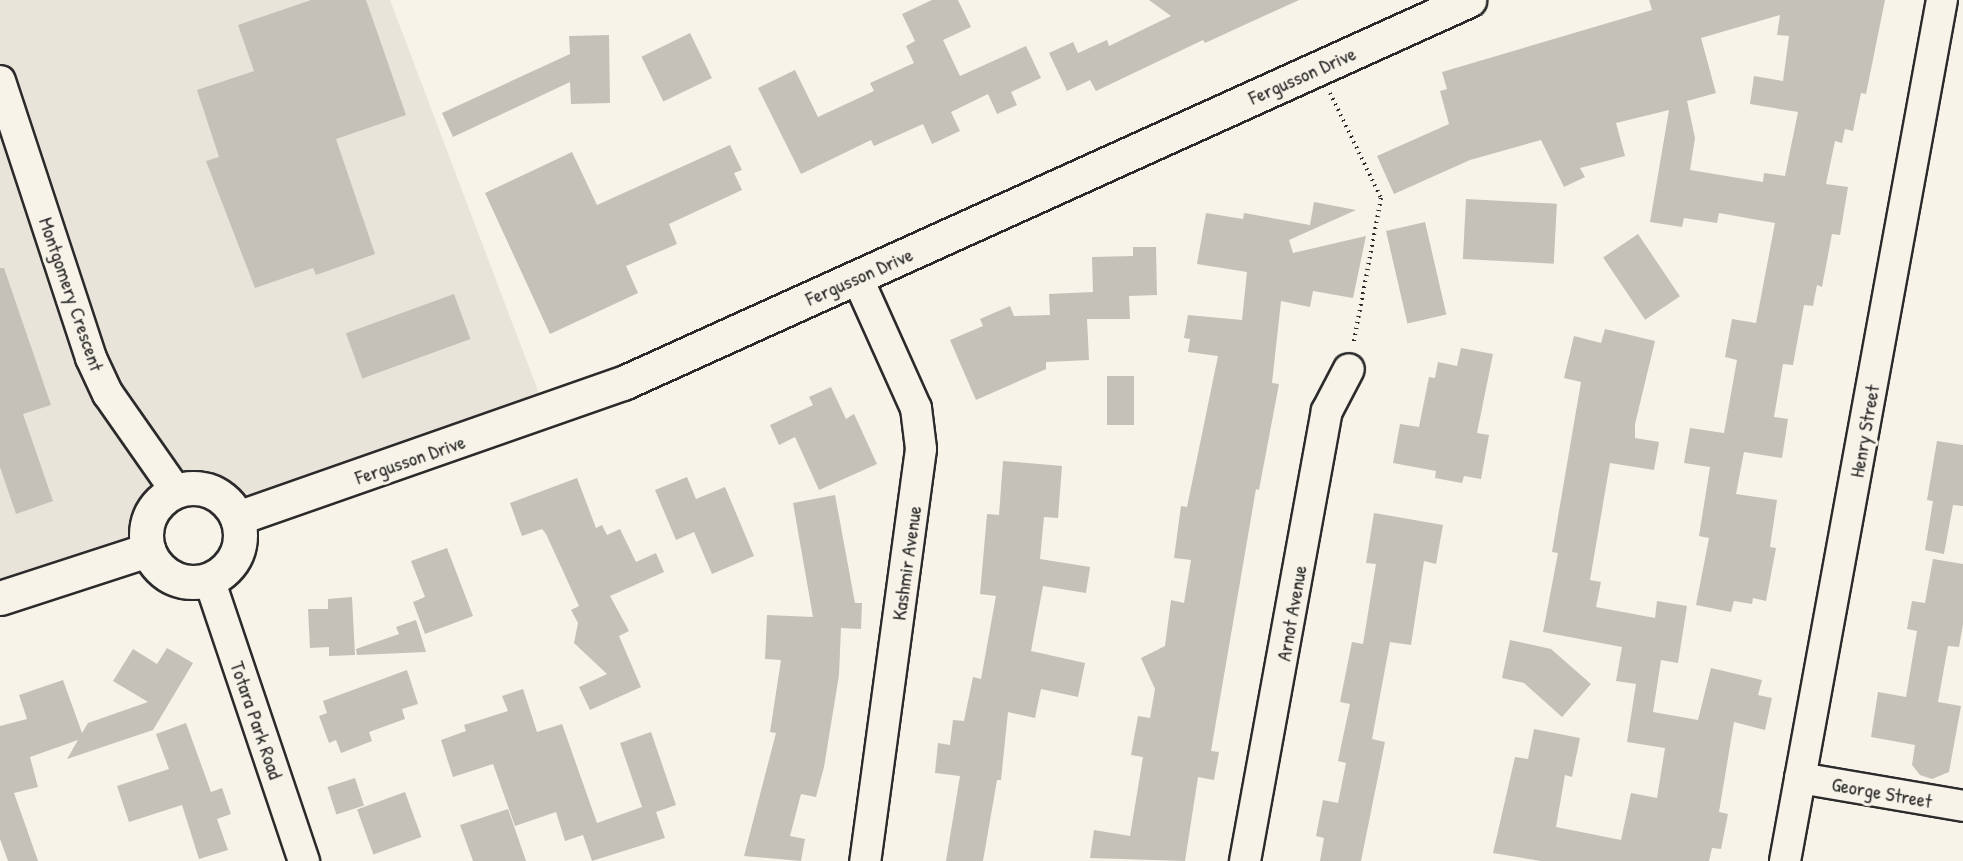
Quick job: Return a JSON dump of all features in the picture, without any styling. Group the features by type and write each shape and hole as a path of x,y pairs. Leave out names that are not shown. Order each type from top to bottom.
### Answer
{"main road":[{"name":"Fergusson Drive","path":"237,518 612,387 1469,0"},
{"path":"202,489 217,495 237,518 240,531 236,555 229,565 209,579 179,580 155,563 148,550 146,531 149,517 161,500 176,491 202,489"},
{"path":"0,598 148,550"}],"street":[{"name":"Henry Street","path":"1785,861 1942,0"},
{"name":"Montgomery Crescent","path":"0,81 91,358 108,394 176,491"},
{"name":"Kashmir Avenue","path":"857,277 916,408 921,449 865,861"},
{"name":"Arnot Avenue","path":"1245,861 1327,411 1349,369"},
{"name":"Totara Park Road","path":"209,579 304,861"},
{"name":"George Street","path":"1800,778 1963,807"}],"path":[{"path":"1318,68 1381,198 1349,369"}],"shaded area":[{"path":"0,0 390,0 546,412 230,506 217,494 188,488 168,495 154,508 146,541 0,598"}],"building":[{"path":"311,0 366,0 406,115 336,139 375,254 316,275 313,268 255,288 206,161 219,157 197,90 254,71 238,25"},
{"path":"932,0 958,0 971,27 943,40 960,76 1026,46 1041,78 1011,92 1017,105 997,114 988,94 951,112 960,131 932,144 923,124 874,146 871,140 801,174 758,88 795,70 818,117 874,91 870,83 914,63 906,46 915,41 902,14"},
{"path":"1149,0 1299,0 1205,43 1203,40 1096,91 1090,80 1067,91 1049,53 1073,42 1078,53 1107,40 1109,46 1171,16"},
{"path":"1649,0 1885,0 1866,94 1861,93 1853,131 1845,129 1842,143 1835,141 1826,184 1848,187 1840,235 1832,234 1822,287 1817,285 1813,306 1804,305 1793,365 1783,364 1774,417 1788,419 1782,458 1744,452 1736,494 1777,500 1770,547 1776,548 1766,601 1753,598 1752,604 1734,601 1731,612 1696,605 1709,538 1699,536 1710,467 1684,463 1690,428 1724,433 1737,360 1725,357 1732,319 1756,323 1775,223 1719,213 1717,223 1684,218 1682,227 1650,222 1669,110 1616,123 1625,156 1580,168 1585,177 1564,187 1541,140 1470,160 1394,194 1377,156 1449,124 1440,91 1447,89 1442,72 1652,10","holes":["1780,15 1777,35 1789,36 1783,81 1754,76 1750,104 1798,112 1785,176 1764,173 1763,182 1690,170 1695,138 1687,101 1716,93 1701,38"]},
{"path":"690,33 712,78 663,102 641,57"},
{"path":"609,35 610,103 571,104 570,82 453,137 442,113 570,54 569,36"},
{"path":"730,145 742,170 734,173 742,190 669,224 677,244 626,266 638,293 550,334 485,193 572,152 597,205"},
{"path":"1466,199 1557,204 1554,264 1463,259"},
{"path":"1314,202 1356,210 1289,240 1293,253 1366,236 1353,298 1313,291 1310,307 1281,301 1272,383 1279,384 1259,490 1256,489 1211,751 1219,752 1214,780 1198,777 1185,861 1090,858 1094,830 1130,836 1143,757 1131,755 1138,716 1150,718 1155,689 1141,658 1165,646 1171,600 1184,603 1191,560 1174,558 1181,506 1187,507 1218,356 1188,352 1190,339 1184,338 1188,315 1242,320 1247,272 1197,264 1206,213 1243,219 1244,213 1310,225"},
{"path":"1425,222 1446,315 1407,324 1386,231"},
{"path":"1638,234 1680,296 1645,320 1603,257"},
{"path":"1133,247 1156,247 1157,295 1129,296 1130,319 1087,319 1089,360 1046,362 1046,369 976,400 950,340 983,326 980,319 1010,306 1014,316 1050,315 1049,294 1093,292 1092,257 1133,256"},
{"path":"0,268 4,268 51,405 23,414 53,501 16,514 0,467"},
{"path":"454,294 470,339 362,378 346,333"},
{"path":"1605,329 1655,341 1635,424 1635,438 1659,442 1654,470 1610,463 1590,580 1601,582 1596,607 1655,618 1657,601 1687,606 1678,663 1661,660 1653,712 1698,720 1711,668 1762,680 1758,695 1772,698 1765,730 1734,722 1719,812 1728,814 1721,849 1712,848 1709,861 1541,861 1493,853 1515,757 1528,759 1534,729 1580,738 1572,777 1565,775 1556,827 1621,840 1631,793 1657,798 1665,748 1627,742 1636,684 1616,681 1622,647 1543,632 1558,553 1552,552 1581,382 1564,378 1574,336 1601,343"},
{"path":"1461,348 1493,354 1477,433 1489,435 1481,479 1464,476 1462,483 1435,478 1436,471 1393,463 1400,424 1419,427 1429,377 1435,378 1438,362 1457,366"},
{"path":"1107,376 1134,376 1134,425 1107,425"},
{"path":"831,387 846,419 854,414 877,464 819,490 795,437 779,445 770,425 813,405 809,397"},
{"path":"1937,441 1963,445 1963,506 1953,505 1944,554 1925,550 1933,501 1927,500"},
{"path":"1003,461 1062,466 1058,518 1044,517 1040,559 1090,567 1086,593 1043,586 1031,651 1085,663 1078,697 1041,689 1035,718 1008,712 1001,780 997,780 983,861 946,861 960,776 935,773 938,743 950,745 953,720 964,721 973,677 981,679 996,596 980,594 987,514 999,515"},
{"path":"687,477 696,499 725,487 754,556 712,574 694,532 676,540 655,490"},
{"path":"577,478 596,528 602,525 607,535 620,529 636,562 656,553 664,572 610,596 629,631 619,636 641,687 590,710 579,687 607,674 574,643 578,623 571,610 579,606 546,534 542,529 522,536 510,503"},
{"path":"835,495 855,603 862,603 861,629 841,628 839,675 824,767 816,797 801,794 790,836 805,839 801,861 744,856 776,733 770,732 781,660 765,659 767,615 813,617 793,503"},
{"path":"1374,513 1443,525 1436,564 1424,561 1411,645 1390,642 1372,739 1385,742 1361,861 1320,861 1324,838 1316,836 1323,800 1338,803 1346,763 1338,761 1350,704 1340,702 1352,642 1363,644 1376,564 1366,563"},
{"path":"447,548 473,616 425,634 413,602 425,597 411,561"},
{"path":"1933,559 1963,564 1963,624 1959,647 1948,646 1938,702 1961,706 1949,772 1932,779 1920,775 1912,765 1915,745 1871,737 1878,692 1906,697 1917,631 1907,629 1912,601 1925,603"},
{"path":"352,597 355,655 329,656 329,647 310,648 308,609 328,609 328,599"},
{"path":"416,620 426,652 357,655 356,649 399,634 396,627"},
{"path":"1510,640 1551,649 1591,684 1562,717 1524,683 1502,678"},
{"path":"167,648 193,663 153,730 67,759 78,740 30,757 38,787 14,793 38,861 8,861 0,839 0,726 27,719 19,695 63,680 82,733 88,723 148,702 113,681 133,649 157,664"},
{"path":"407,670 418,704 402,709 405,719 369,732 372,741 341,753 336,740 329,743 319,716 327,713 323,701"},
{"path":"523,689 537,732 562,724 597,823 642,807 620,743 651,732 676,805 656,812 665,838 592,861 583,835 565,841 556,812 515,826 493,764 453,777 441,740 466,731 464,725 508,711 502,696"},
{"path":"186,723 211,792 222,788 231,814 217,819 228,850 199,859 182,805 129,822 117,786 169,769 156,734"},
{"path":"355,778 364,806 336,815 327,787"},
{"path":"405,792 421,837 373,855 357,809"},
{"path":"508,809 526,861 473,861 460,825"}]}
